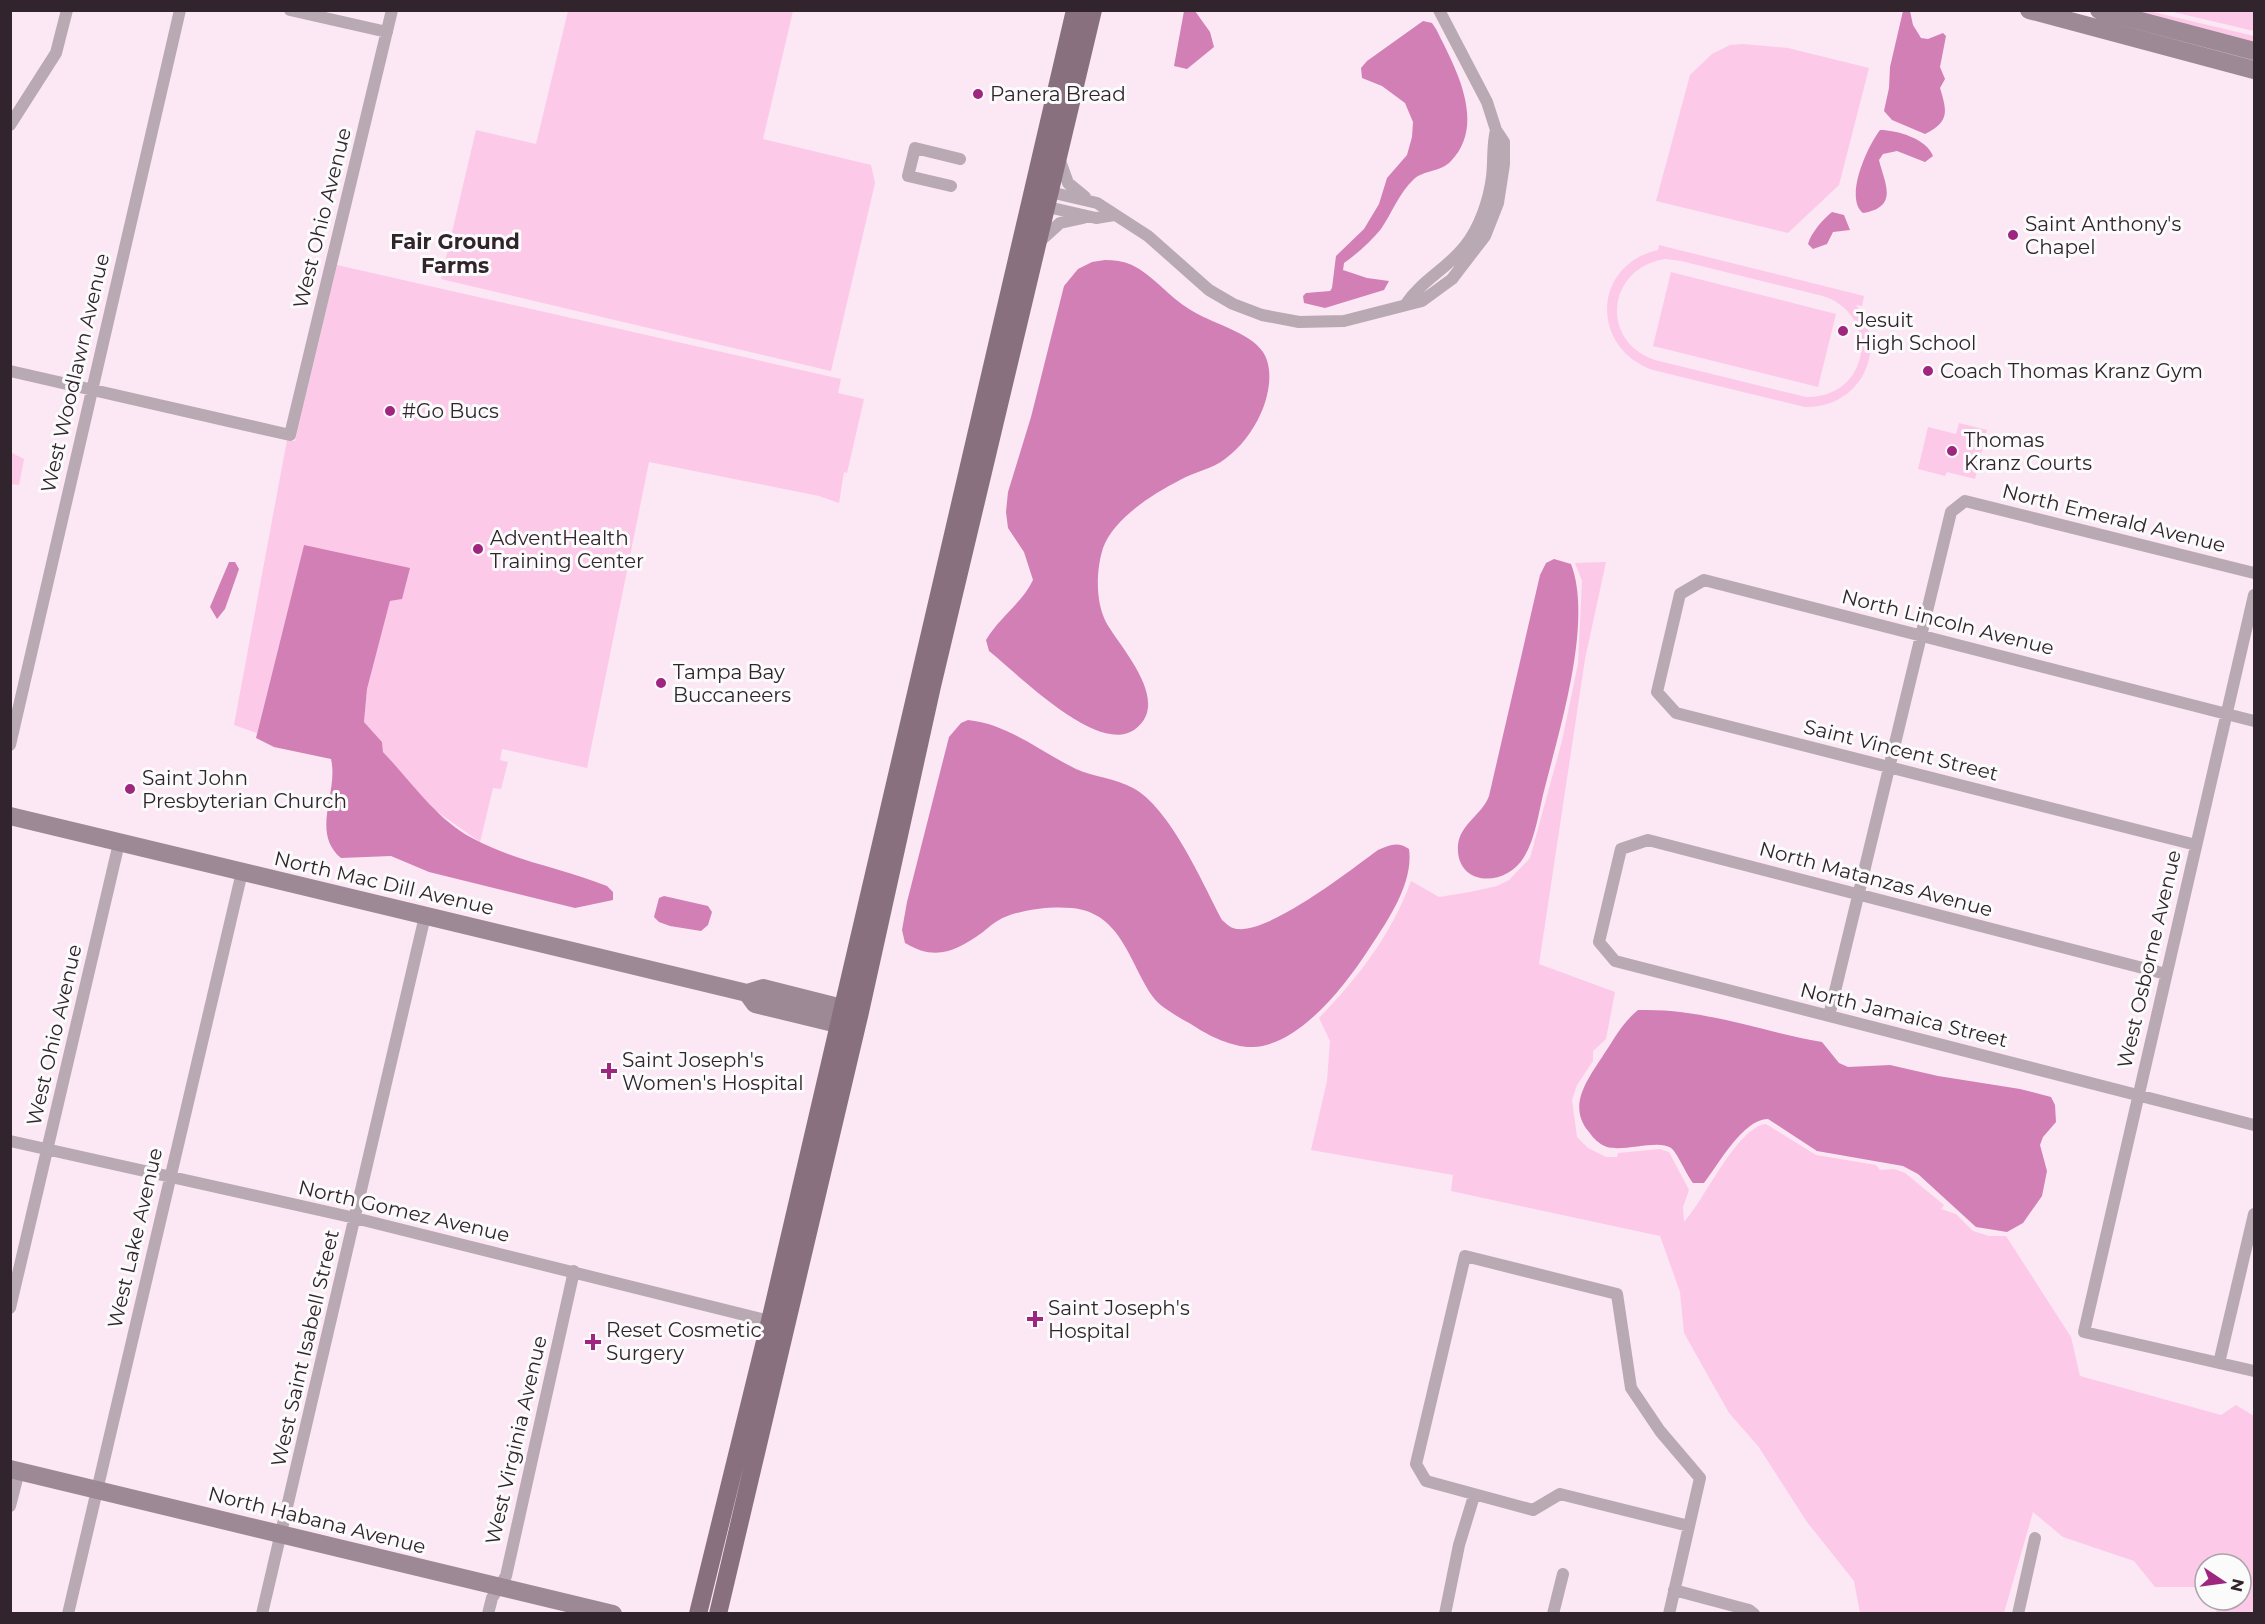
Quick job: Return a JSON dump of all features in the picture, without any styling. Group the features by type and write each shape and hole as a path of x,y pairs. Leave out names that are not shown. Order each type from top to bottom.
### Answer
{"main road":[{"path":"718,1614 778,1323 849,1018 1029,204 1076,10"},
{"path":"849,1018 932,686 1094,10"},
{"path":"698,1614 778,1323"}],"street":[{"path":"10,125 57,53 67,10"},
{"name":"West Woodlawn Avenue","path":"10,745 180,10"},
{"path":"290,10 387,32"},
{"name":"West Ohio Avenue","path":"91,390 290,435 392,10"},
{"path":"1059,156 1068,183 1078,193 1148,236 1209,290 1233,304 1287,321 1326,322 1366,317 1422,301 1444,286 1461,270 1485,236 1498,203 1504,171 1504,142 1496,130 1487,102 1439,10"},
{"path":"2029,10 2254,70"},
{"path":"2099,10 2254,51"},
{"path":"951,186 908,176 915,148 960,159"},
{"path":"1036,176 1049,199 1091,217"},
{"path":"1029,204 1049,199 1094,202"},
{"path":"1038,243 1060,223 1114,215"},
{"path":"10,371 91,390"},
{"name":"North Emerald Avenue","path":"1920,636 1950,512 1965,501 2254,573"},
{"name":"North Lincoln Avenue","path":"1671,640 1680,594 1704,580 2254,721"},
{"name":"West Osborne Avenue","path":"2219,1363 2084,1332 2137,1094 2254,595"},
{"path":"1829,1016 1920,636"},
{"name":"Saint Vincent Street","path":"1671,640 1657,692 1676,713 2196,845"},
{"name":"North Mac Dill Avenue","path":"10,816 747,993 763,988 849,1018"},
{"name":"North Matanzas Avenue","path":"1610,894 1621,849 1648,840 2166,974"},
{"name":"West Ohio Avenue","path":"10,1308 119,843"},
{"name":"West Lake Avenue","path":"69,1614 95,1490 242,872"},
{"name":"North Jamaica Street","path":"1610,894 1599,942 1615,961 2254,1125"},
{"name":"West Saint Isabell Street","path":"261,1614 356,1218 425,916"},
{"name":"North Gomez Avenue","path":"10,1141 356,1218 778,1323"},
{"path":"2254,1214 2219,1363 2254,1371"},
{"path":"1669,1614 1700,1478 1660,1431 1631,1388 1617,1294 1465,1256 1416,1464 1426,1481 1474,1496 1533,1510 1560,1494 1689,1526"},
{"name":"West Virginia Avenue","path":"488,1614 492,1598 506,1576 574,1272"},
{"path":"10,1506 15,1470"},
{"name":"North Habana Avenue","path":"15,1470 613,1614"},
{"path":"1445,1614 1459,1545 1474,1496"},
{"path":"2018,1614 2035,1538"},
{"path":"1553,1614 1563,1574"},
{"path":"1674,1590 1749,1610 1754,1614"}],"shaded area":[{"path":"568,11 793,11 763,139 871,165 875,183 831,371 441,279 476,130 536,144"},
{"path":"1184,11 1195,11 1210,32 1214,47 1187,69 1174,66"},
{"path":"1903,11 1910,11 1913,25 1921,38 1928,39 1943,33 1946,36 1940,67 1945,79 1940,88 1945,109 1943,120 1925,134 1892,120 1884,111 1889,88 1890,67"},
{"path":"2126,11 2149,11 2254,36 2254,44"},
{"path":"2169,11 2254,11 2254,31"},
{"path":"1423,21 1432,23 1436,29 1459,77 1467,113 1467,130 1461,146 1447,165 1414,179 1381,229 1344,263 1343,270 1367,278 1389,281 1384,290 1325,308 1304,303 1303,296 1306,293 1330,291 1332,288 1336,256 1364,229 1379,204 1387,178 1407,155 1412,137 1413,122 1405,103 1382,86 1362,78 1361,68 1367,61"},
{"path":"1730,45 1788,48 1869,68 1839,185 1788,233 1656,201 1690,75 1712,54"},
{"path":"1880,130 1895,132 1918,140 1930,150 1933,156 1925,162 1897,151 1883,154 1879,160 1886,185 1886,199 1875,210 1863,213 1858,206 1857,185 1869,148"},
{"path":"1832,212 1844,215 1850,230 1833,232 1827,244 1813,249 1808,244 1812,235"},
{"path":"1659,245 1864,296 1862,306 1856,305 1866,322 1870,340 1869,357 1864,373 1854,387 1841,398 1824,405 1805,407 1653,370 1632,359 1618,344 1609,326 1607,307 1611,289 1621,272 1636,259 1658,250","holes":["1665,259 1823,296 1842,306 1855,320 1861,337 1861,355 1855,371 1844,385 1827,394 1806,397 1655,360 1637,351 1625,337 1618,322 1617,306 1622,290 1631,276 1646,265"]},
{"path":"1118,261 1140,269 1189,309 1249,339 1263,352 1269,374 1268,390 1261,413 1241,444 1225,459 1185,477 1135,508 1108,537 1103,548 1098,576 1100,606 1107,624 1141,677 1148,706 1144,719 1134,730 1118,735 1100,731 1079,722 1058,708 989,651 986,640 1023,596 1033,580 1024,552 1008,528 1006,512 1008,492 1031,417 1064,286 1078,269 1092,262"},
{"name":"AdventHealth Training Center","path":"337,265 841,379 838,393 864,399 847,473 844,472 839,503 819,496 649,462 587,768 502,749 500,760 508,762 501,789 493,788 480,842 432,808 383,752 382,742 364,722 367,689 390,601 402,599 304,545 257,733 234,725 287,440 295,441"},
{"path":"1671,272 1836,314 1818,387 1653,346"},
{"name":"Thomas Kranz Courts","path":"1959,423 1987,430 1975,479 1947,472 1945,476 1918,469 1928,427 1956,434"},
{"path":"10,452 24,459 19,485 11,484"},
{"path":"304,545 410,568 402,599 390,601 367,689 364,722 382,742 383,752 424,799 459,830 504,853 607,886 613,892 613,900 575,908 429,872 391,856 341,858 332,848 327,836 326,824 332,785 331,759 274,747 256,738"},
{"path":"1554,559 1571,564 1577,588 1576,644 1566,706 1532,841 1516,867 1494,878 1483,878 1465,869 1459,859 1458,845 1463,831 1489,796 1540,575 1546,563"},
{"path":"229,562 235,562 239,569 225,609 217,619 210,607"},
{"path":"1606,562 1585,659 1539,964 1615,992 1606,1039 1593,1051 1593,1061 1577,1085 1572,1100 1577,1137 1588,1148 1606,1157 1617,1157 1618,1153 1660,1149 1669,1152 1689,1190 1683,1207 1684,1222 1733,1151 1755,1128 1766,1124 1816,1155 1876,1165 1880,1170 1894,1169 1905,1173 1944,1205 1941,1209 1956,1214 1973,1231 1989,1236 2006,1236 2071,1337 2080,1376 2221,1415 2236,1405 2254,1416 2253,1613 2216,1613 2253,1612 2253,1552 2193,1552 2193,1587 2155,1587 2134,1561 2063,1537 2033,1512 2004,1613 1860,1613 1854,1581 1807,1522 1758,1446 1729,1413 1684,1333 1680,1292 1660,1236 1451,1191 1453,1175 1311,1150 1327,1081 1330,1041 1319,1018 1347,988 1372,955 1394,919 1411,881 1439,897 1470,892 1497,886 1509,880 1530,858 1562,741 1578,664 1582,581 1575,563"},
{"path":"968,720 1011,733 1076,769 1126,785 1147,798 1160,812 1184,847 1222,920 1232,927 1247,929 1285,913 1329,886 1378,850 1390,845 1397,844 1409,849 1407,876 1403,889 1390,916 1357,966 1319,1012 1287,1036 1270,1044 1253,1047 1238,1046 1214,1037 1161,1005 1153,997 1113,929 1102,919 1089,912 1064,907 1029,910 1002,918 973,939 954,949 935,953 916,949 905,943 902,930 907,902 949,737 961,723"},
{"path":"664,896 708,906 712,912 708,925 701,931 659,922 654,917 659,898"},
{"path":"1638,1010 1662,1010 1708,1016 1822,1042 1839,1063 1848,1067 1890,1065 1938,1076 2020,1089 2051,1097 2055,1105 2056,1122 2043,1137 2040,1145 2047,1171 2042,1196 2023,1223 2007,1232 1976,1227 1918,1174 1903,1166 1817,1151 1768,1119 1749,1126 1740,1135 1704,1183 1693,1183 1671,1148 1658,1145 1623,1148 1604,1146 1593,1137 1582,1122 1580,1102 1582,1092 1623,1025"}],"place":[{"name":"Panera Bread","path":"978,94"},
{"name":"Saint Anthony's Chapel","path":"2013,235"},
{"name":"Jesuit High School","path":"1843,331"},
{"name":"Coach Thomas Kranz Gym","path":"1928,371"},
{"name":"#Go Bucs","path":"390,411"},
{"name":"Thomas Kranz Courts","path":"1952,451"},
{"name":"AdventHealth Training Center","path":"478,549"},
{"name":"Tampa Bay Buccaneers","path":"661,683"},
{"name":"Saint John Presbyterian Church","path":"130,789"},
{"name":"Saint Joseph's Women's Hospital","path":"609,1071"},
{"name":"Saint Joseph's Hospital","path":"1035,1319"},
{"name":"Reset Cosmetic Surgery","path":"593,1342"}],"district":[{"name":"Fair Ground Farms","path":"455,253"}]}
